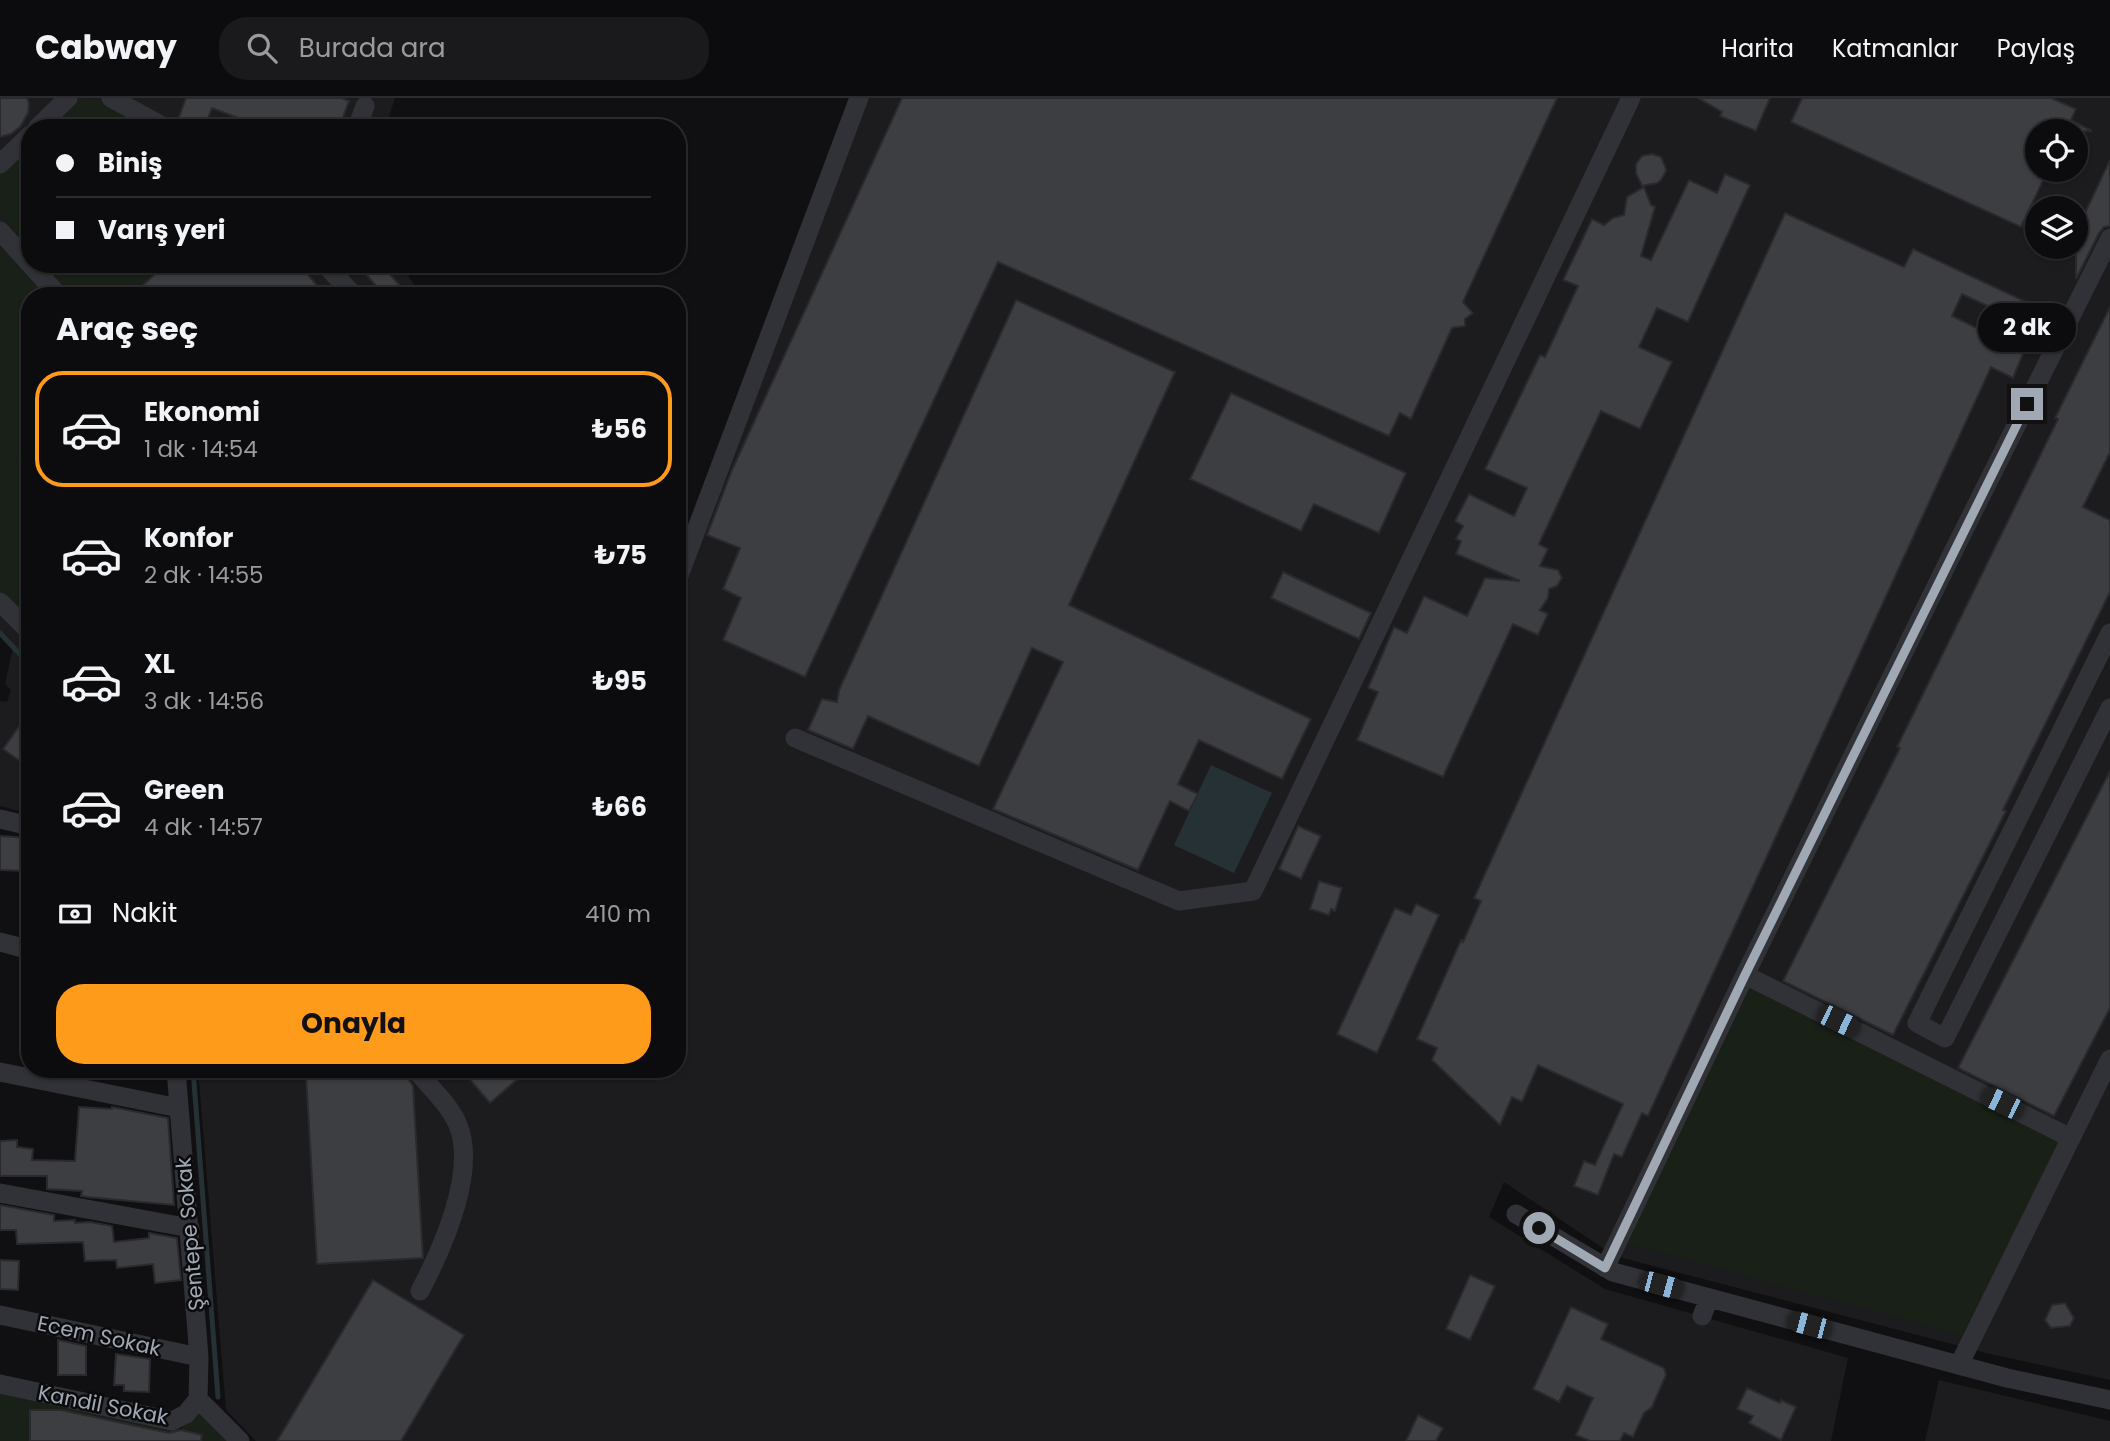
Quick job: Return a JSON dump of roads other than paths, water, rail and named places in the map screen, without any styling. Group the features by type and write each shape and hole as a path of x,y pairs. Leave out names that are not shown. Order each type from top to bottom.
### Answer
{"street":[{"path":"46,119 68,98"},
{"path":"111,98 150,119"},
{"path":"686,557 859,98"},
{"path":"795,737 1178,901 1253,891 1631,98"},
{"path":"360,119 365,106"},
{"path":"0,164 21,144"},
{"path":"0,231 21,254"},
{"path":"1605,1268 1955,546 2110,238"},
{"path":"38,273 51,287"},
{"path":"333,273 346,287"},
{"path":"0,602 21,623"},
{"path":"2110,634 1917,1023 1945,1038 2110,708"},
{"path":"0,818 21,824"},
{"path":"0,942 21,948"},
{"path":"1745,975 2071,1138"},
{"path":"1959,1365 2110,1059"},
{"path":"0,1072 21,1076"},
{"path":"30,1078 179,1108"},
{"name":"Şentepe Sokak","path":"177,1078 199,1357 198,1399"},
{"path":"421,1291 446,1237 463,1174 464,1149 458,1124 422,1078"},
{"path":"0,1194 190,1228"},
{"path":"1516,1214 1613,1272 1705,1307 2110,1400"},
{"name":"Ecem Sokak","path":"0,1315 199,1357"},
{"name":"Kandil Sokak","path":"0,1384 172,1421 186,1414 198,1399"},
{"path":"198,1399 240,1441"}],"waterway":[{"path":"0,633 21,655"},
{"path":"194,1078 218,1397"}]}
